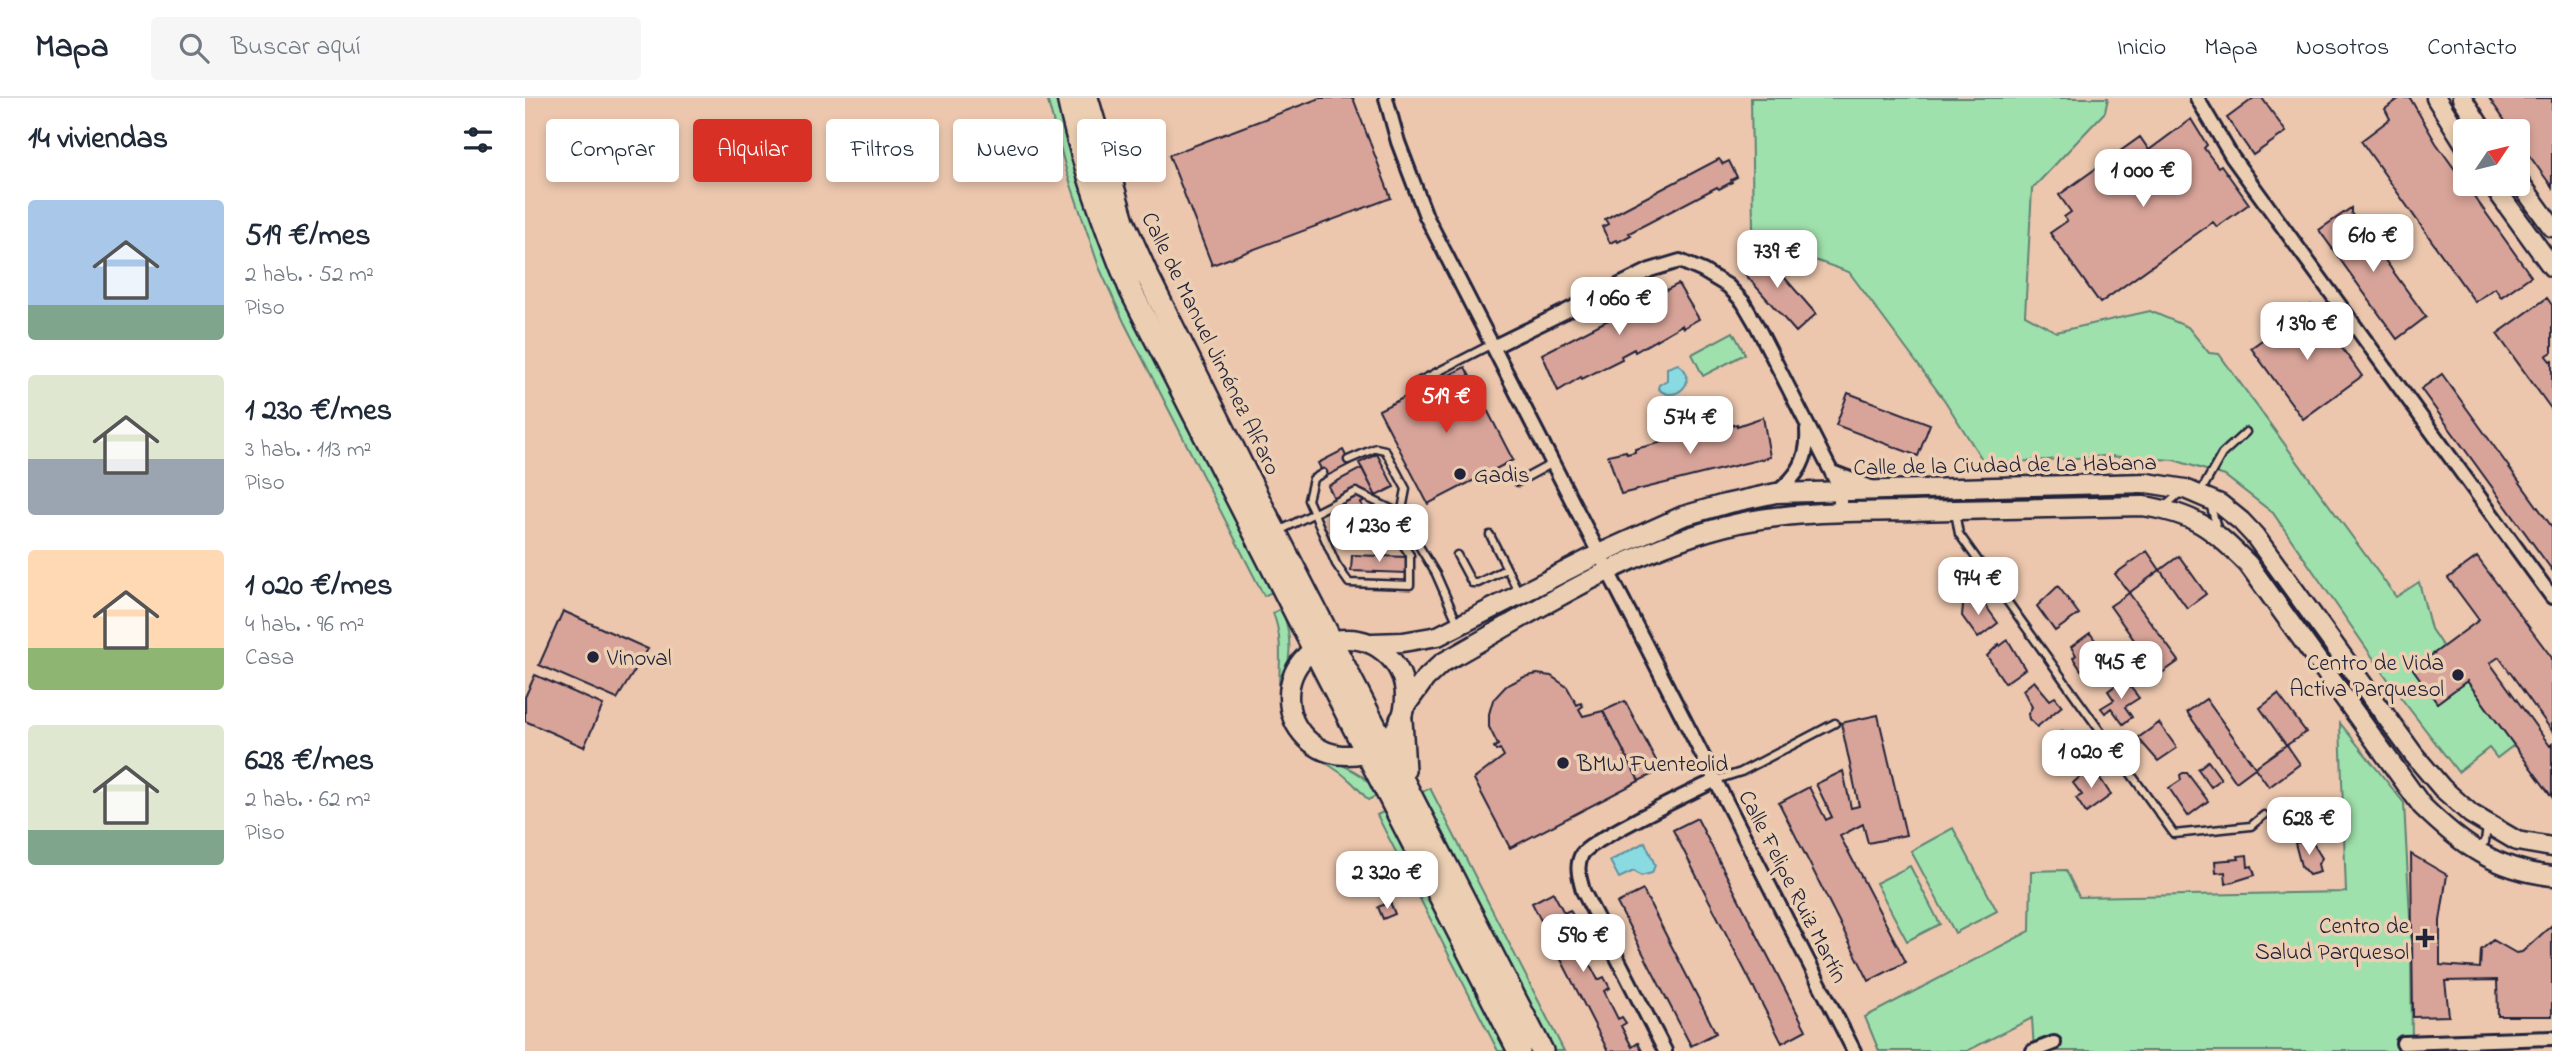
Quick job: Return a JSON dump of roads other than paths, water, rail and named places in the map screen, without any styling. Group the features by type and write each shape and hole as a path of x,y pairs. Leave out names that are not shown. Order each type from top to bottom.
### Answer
{"highway":[{"name":"Calle de Manuel Jiménez Alfaro","path":"1068,98 1078,144 1098,206 1131,291 1376,746 1519,1051"},
{"name":"Calle de Manuel Jiménez Alfaro","path":"1087,98 1123,220 1276,533 1323,644"},
{"path":"1403,714 1405,782"},
{"name":"Calle de Manuel Jiménez Alfaro","path":"1376,746 1405,782 1542,1051"}],"street":[{"name":"Calle Felipe Ruiz Martín","path":"1386,98 1398,142 1426,216 1854,1051"},
{"path":"2197,98 2232,157 2552,597"},
{"path":"2436,98 2453,125"},
{"path":"2462,98 2475,119"},
{"path":"2501,196 2552,267"},
{"path":"2530,196 2552,227"},
{"path":"1492,346 1650,270 1680,261 1703,271 1728,286 1757,326 1841,491 1839,513"},
{"path":"1776,494 1789,483 1804,462 1808,444 1807,427"},
{"path":"1832,472 1878,490"},
{"name":"Calle de la Ciudad de La Habana","path":"1323,644 1358,639 1372,643 1427,639 1459,626 1601,553 1683,516 1776,494 2147,483 2198,494 2236,517 2255,536 2414,755 2442,788 2470,814 2517,841 2552,847"},
{"name":"Calle de la Ciudad de La Habana","path":"1376,746 1403,714 1425,679 1442,663 1608,572 1689,538 1738,524 1776,517 1839,513 2143,506 2176,511 2220,535 2248,564 2422,806 2457,840 2498,863 2552,876"},
{"path":"1372,643 1390,658 1399,671 1404,686 1403,714"},
{"path":"1323,644 1298,667 1290,701 1297,724 1303,733 1322,748 1344,754 1376,746"},
{"path":"1665,1051 1583,891 1578,867 1583,852 1604,838 1716,780"},
{"path":"2403,1043 2552,1038"},
{"path":"2033,1051 2054,1043"}],"lane":[{"path":"1416,383 1492,346"},
{"path":"2161,509 2198,494 2223,454 2246,432"},
{"path":"1323,473 1313,479 1308,500 1336,564 1349,583 1410,585 1410,555 1397,536 1399,513 1406,489 1385,450 1375,448 1347,460"},
{"path":"1518,482 1553,463"},
{"path":"1276,533 1356,492 1399,513 1436,574 1459,626"},
{"path":"2198,494 2220,535"},
{"name":"Calle de la Ciudad de La Habana","path":"1955,510 1959,534 2175,834 2251,826 2264,815"},
{"path":"1490,535 1520,595"},
{"path":"1457,555 1472,583 1478,583 1506,569"},
{"path":"1716,780 1741,772 1835,723"},
{"path":"2474,850 2485,842 2487,824"}],"water":[{"path":"1678,364 1685,370 1686,383 1677,393 1664,393 1658,388 1667,380 1667,368"},
{"path":"1645,842 1655,865 1652,873 1641,876 1634,871 1619,878 1610,861"}],"place":[{"name":"Gadis","path":"1460,474"},
{"name":"Vinoval","path":"593,657"},
{"name":"Centro de Vida Activa Parquesol","path":"2458,675"},
{"name":"BMW Fuenteolid","path":"1563,763"},
{"name":"Centro de Salud Parquesol","path":"2425,938"}]}
